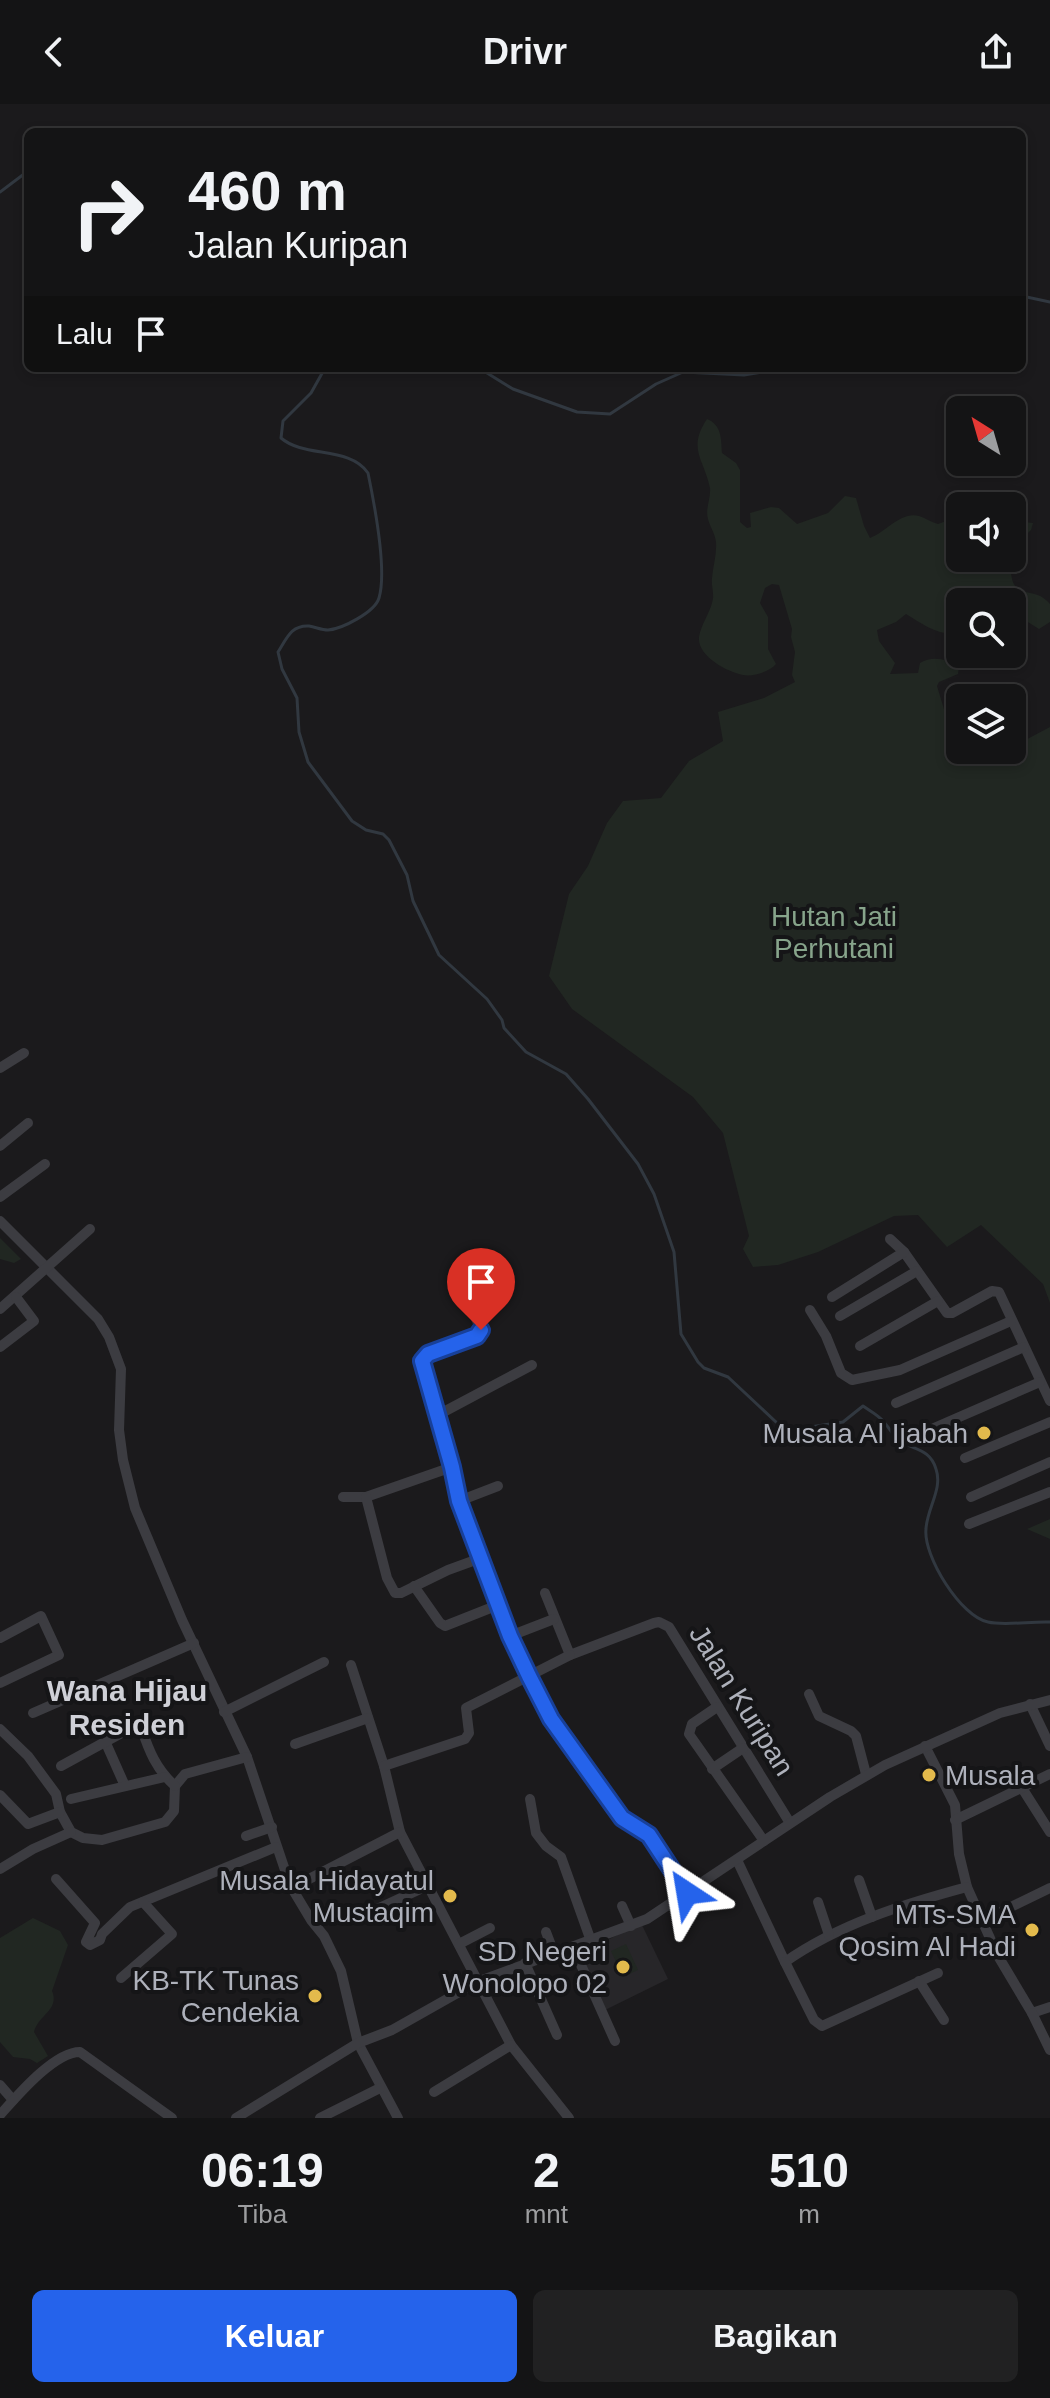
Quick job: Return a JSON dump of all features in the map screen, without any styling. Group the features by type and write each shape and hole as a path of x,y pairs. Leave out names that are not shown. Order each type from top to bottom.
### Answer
{"street":[{"path":"0,1068 24,1053"},
{"path":"0,1146 28,1123"},
{"path":"0,1197 45,1164"},
{"path":"0,1221 98,1319 109,1337 121,1369 119,1430 132,1496 153,1554 247,1757 290,1885 324,1936 341,1971 358,2043 398,2118"},
{"path":"0,1309 90,1229"},
{"path":"890,1239 904,1252 945,1311 952,1313 997,1291 1050,1401"},
{"path":"832,1297 904,1252"},
{"path":"840,1316 917,1271"},
{"path":"0,1347 34,1321 16,1297"},
{"path":"860,1346 938,1301"},
{"path":"810,1310 826,1336 841,1373 852,1380 900,1370 1011,1321"},
{"path":"473,1312 481,1330 477,1336 428,1354 422,1361 459,1501 510,1636 551,1719 622,1818 649,1835 687,1893"},
{"path":"896,1403 1024,1347"},
{"path":"436,1416 532,1365"},
{"path":"934,1428 1040,1382"},
{"path":"965,1458 1050,1422"},
{"path":"971,1497 1050,1462"},
{"path":"343,1497 366,1497 452,1467"},
{"path":"459,1501 498,1486"},
{"path":"969,1524 1050,1492"},
{"path":"366,1497 390,1586 395,1593 481,1558"},
{"path":"414,1586 445,1626 498,1605"},
{"path":"384,1766 465,1739 469,1733 466,1708 570,1655 545,1593"},
{"path":"0,1638 41,1616 59,1655 0,1683"},
{"path":"510,1636 554,1619"},
{"name":"Jalan Kuripan","path":"570,1655 654,1623 664,1623 790,1823"},
{"path":"33,1713 194,1643"},
{"path":"224,1712 324,1662"},
{"path":"351,1665 384,1766 400,1832 511,2045 569,2118"},
{"path":"809,1694 819,1716 856,1736 866,1774"},
{"path":"236,2118 358,2043 403,2025 477,1982 631,1926 687,1893 866,1774 964,1727 1050,1700"},
{"path":"1030,1704 1050,1746"},
{"path":"717,1707 695,1721 688,1730 764,1841"},
{"path":"295,1744 368,1718"},
{"path":"61,1766 132,1726 139,1726 150,1753 165,1777 175,1786"},
{"path":"0,1729 28,1756 56,1794 60,1812 71,1832 83,1838 102,1840 165,1822 174,1811 175,1786 185,1774 247,1757"},
{"path":"105,1741 125,1786"},
{"path":"925,1746 955,1805 959,1854 967,1887 998,1956 1050,2050"},
{"path":"712,1769 743,1748"},
{"path":"955,1820 1050,1774"},
{"path":"71,1799 165,1777"},
{"path":"1022,1788 1050,1832"},
{"path":"0,1795 28,1824 60,1812"},
{"path":"530,1799 536,1833 546,1846 561,1857 591,1941"},
{"path":"246,1836 272,1827"},
{"path":"1,1867 71,1832"},
{"path":"290,1885 309,1879 400,1832"},
{"path":"56,1879 95,1923 86,1942 90,1945 100,1940 102,1934 130,1907 276,1847"},
{"path":"737,1860 814,2020 822,2026 938,1973"},
{"path":"859,1880 872,1917"},
{"path":"377,1909 429,1885"},
{"path":"785,1962 829,1935 872,1917 967,1887"},
{"path":"982,1921 1050,1888"},
{"path":"121,1978 172,1934 143,1902"},
{"path":"818,1902 829,1935"},
{"path":"622,1906 631,1926"},
{"path":"459,1944 490,1928"},
{"path":"546,1932 554,1953"},
{"path":"573,1947 615,2041"},
{"path":"525,1963 557,2035"},
{"path":"919,1981 944,2020"},
{"path":"1032,2013 1050,2007"},
{"path":"434,2092 511,2045"},
{"path":"0,2115 66,2054 80,2052 172,2118"},
{"path":"0,2085 13,2100"},
{"path":"320,2118 380,2088"}],"shaded area":[{"name":"SD Negeri Wonolopo 02","path":"641,1923 668,1979 605,2010 578,1955"}],"green space":[{"name":"Hutan Jati Perhutani","path":"707,419 712,422 721,438 722,453 740,470 740,522 747,528 751,527 750,513 779,508 797,524 828,513 845,496 856,498 870,538 906,516 919,516 938,524 946,521 946,572 1011,572 1017,588 946,588 946,633 906,614 877,630 879,641 895,663 890,674 918,673 920,663 930,659 946,660 946,668 959,668 958,674 939,682 937,686 946,716 946,764 1026,764 1026,740 1050,727 1050,1303 1043,1284 981,1225 947,1247 918,1215 894,1216 818,1252 778,1265 753,1267 743,1249 749,1236 723,1133 693,1097 572,1009 549,976 569,894 588,866 607,823 623,801 661,798 689,761 723,741 718,712 764,698 795,682 792,675 795,652 792,629 779,585 772,584 765,588 760,603 768,617 768,649 776,664 773,667 756,675 736,673 714,662 700,644 700,633 713,600 716,546 707,515 710,488 699,454 701,429"},
{"path":"1026,522 1033,523 1026,535"},
{"name":"Hutan Jati Perhutani","path":"1026,592 1036,594 1050,604 1050,622 1039,629 1026,621"},
{"path":"0,1238 21,1259 14,1263 0,1259"},
{"path":"1050,1519 1050,1539 1027,1529"},
{"path":"33,1918 60,1931 68,1945 52,1991 53,2003 34,2032 48,2056 37,2063 13,2057 0,2042 0,1938"},
{"path":"626,1944 638,1970 623,1977 611,1951"}],"waterway":[{"path":"0,192 24,174"},
{"path":"1026,297 1050,302"},
{"path":"323,372 311,393 283,421 281,438 302,448 350,459 368,473 382,571 379,598 371,609 341,627 328,630 309,626 298,628 290,633 278,652 282,669 297,698 299,732 308,762 352,821 366,830 383,834 389,840 407,875 413,901 439,955 487,999 504,1028 526,1052 566,1074 638,1164 654,1194 674,1252 681,1334 698,1362 704,1368 728,1377 776,1422 791,1430 843,1422 863,1406 876,1415 897,1438 925,1453 933,1462 938,1484 927,1521 927,1541 937,1569 966,1609 988,1622 1050,1622"},
{"path":"485,372 513,389 577,412 610,414 656,384 683,372"},
{"path":"683,372 744,375 762,372"}],"place":[{"name":"Musala Al Ijabah","path":"984,1433"},
{"name":"Musala","path":"929,1775"},
{"name":"Musala Hidayatul Mustaqim","path":"450,1896"},
{"name":"MTs-SMA Qosim Al Hadi","path":"1032,1930"},
{"name":"SD Negeri Wonolopo 02","path":"623,1967"},
{"name":"KB-TK Tunas Cendekia","path":"315,1996"}],"district":[{"name":"Wana Hijau Residen","path":"127,1708"}],"route":[{"path":"481,1330 477,1336 428,1354 422,1361 459,1501 510,1636 551,1719 622,1818 649,1835 687,1893"}]}
